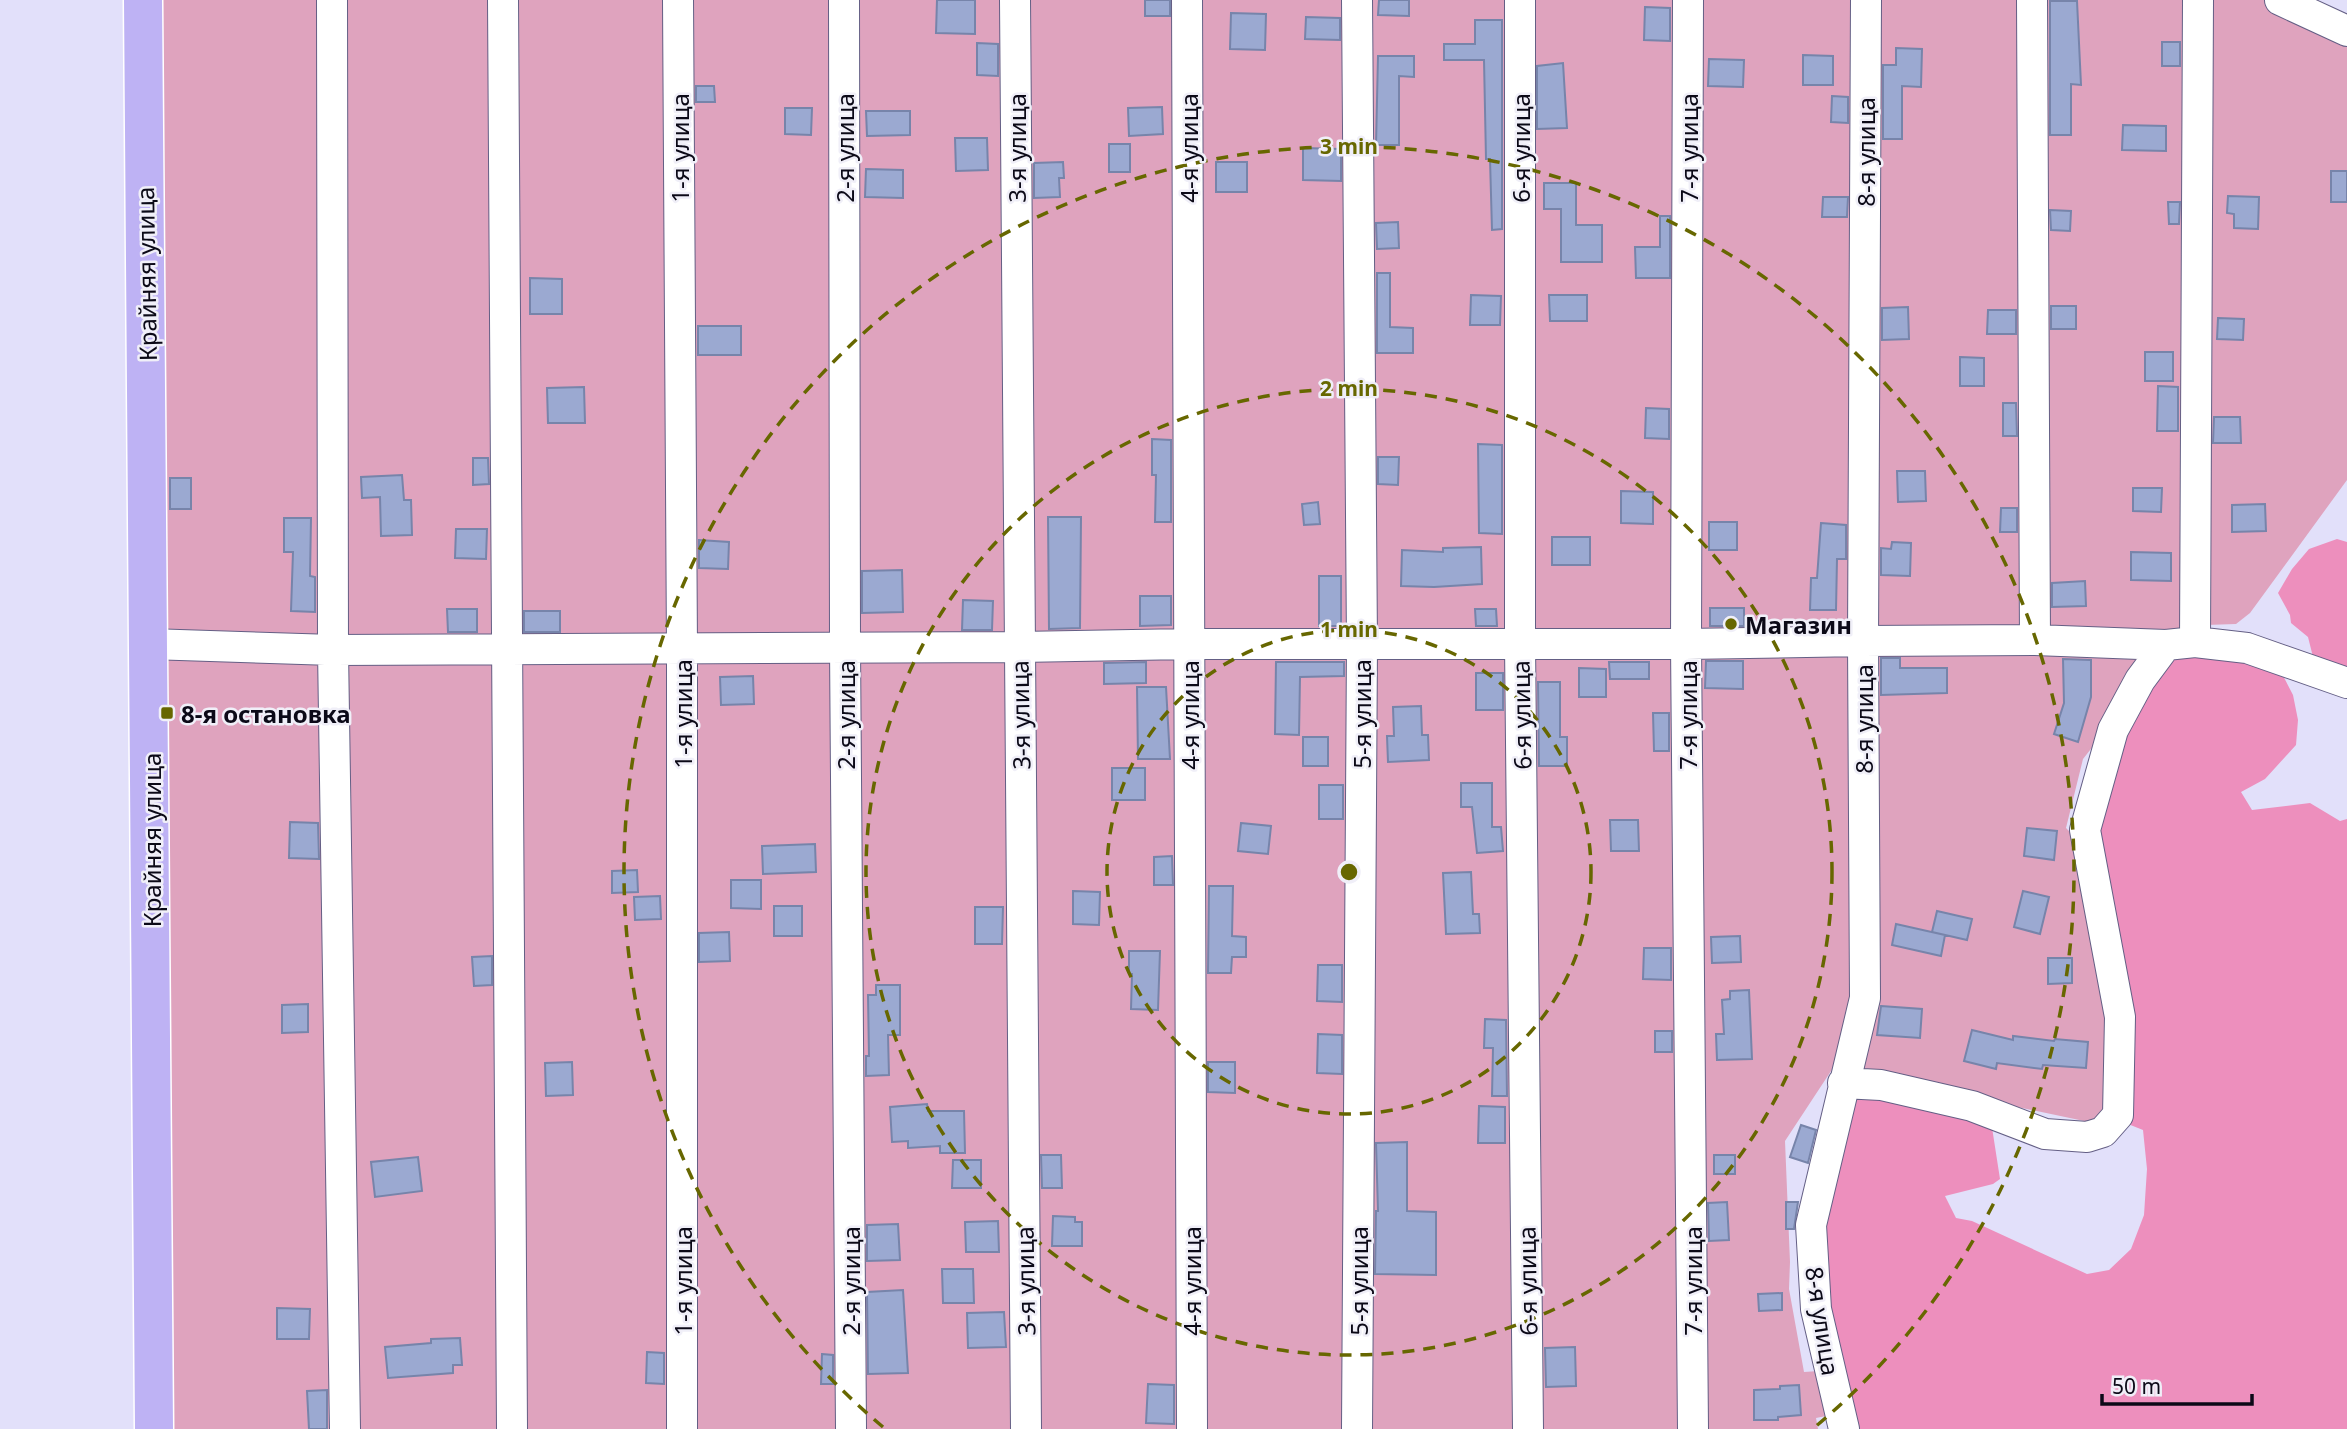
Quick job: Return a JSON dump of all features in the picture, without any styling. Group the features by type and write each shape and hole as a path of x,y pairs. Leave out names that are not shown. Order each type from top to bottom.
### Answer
{"main road":[{"name":"Крайняя улица","path":"143,0 154,1429"}],"street":[{"path":"332,0 333,650 345,1429"},
{"path":"503,0 512,1429"},
{"name":"1-я улица","path":"678,0 682,649 682,1429"},
{"name":"2-я улица","path":"844,0 845,647 851,1429"},
{"name":"3-я улица","path":"1015,0 1026,1429"},
{"name":"4-я улица","path":"1187,0 1192,1429"},
{"name":"5-я улица","path":"1357,0 1362,644 1357,1429"},
{"name":"6-я улица","path":"1520,0 1520,644 1528,1429"},
{"name":"7-я улица","path":"1688,0 1686,644 1693,1429"},
{"name":"8-я улица","path":"1844,1429 1816,1309 1811,1225 1865,998 1863,640 1866,0"},
{"path":"2032,0 2035,640"},
{"path":"1843,1083 1881,1085 1972,1106 2045,1133 2087,1137 2103,1132 2118,1115 2120,1017 2085,830 2113,730 2140,680 2181,643 2198,0"},
{"path":"2280,0 2347,31"},
{"path":"149,644 333,650 2035,640 2181,643 2247,648 2347,683"}],"shaded area":[{"path":"160,0 2271,0 2347,32 2347,480 2250,613 2236,624 2206,625 2139,663 2094,745 2083,759 2066,828 2073,835 2112,1014 2103,1125 1833,1068 1785,1141 1789,1289 1804,1372 1819,1371 1826,1416 1816,1418 1818,1429 165,1429"},
{"path":"2337,539 2347,542 2347,677 2315,665 2308,637 2291,623 2290,615 2278,593 2292,569 2309,549"},
{"path":"2197,647 2279,668 2293,695 2298,720 2296,745 2265,779 2241,792 2252,810 2310,803 2340,821 2347,819 2347,1429 1841,1429 1818,1226 1854,1090 1991,1121 2000,1179 1993,1184 1945,1196 1956,1218 1972,1221 2087,1274 2109,1270 2131,1249 2144,1215 2147,1169 2143,1130 2123,1122 2081,797 2159,656"}],"building":[{"path":"937,0 975,0 975,34 936,33"},
{"path":"1145,0 1170,0 1170,16 1145,16"},
{"path":"1379,0 1409,0 1409,16 1378,15"},
{"path":"2050,1 2077,1 2081,85 2071,84 2071,135 2050,135"},
{"path":"1645,7 1670,8 1670,41 1644,40"},
{"path":"1231,13 1266,14 1265,50 1230,49"},
{"path":"1306,17 1340,18 1340,40 1305,39"},
{"path":"1475,20 1502,20 1502,229 1492,230 1490,159 1486,159 1484,60 1444,60 1444,44 1475,44"},
{"path":"2162,42 2180,42 2180,66 2162,66"},
{"path":"977,43 998,44 998,76 977,75"},
{"path":"1896,48 1922,49 1921,87 1902,86 1902,139 1883,139 1883,65 1896,65"},
{"path":"1803,55 1833,56 1833,85 1803,85"},
{"path":"1378,56 1414,56 1414,77 1399,76 1399,145 1376,145"},
{"path":"1709,59 1744,60 1743,87 1708,86"},
{"path":"1563,63 1567,128 1537,129 1537,66"},
{"path":"696,86 714,86 715,102 696,102"},
{"path":"1832,96 1848,97 1848,123 1831,122"},
{"path":"1162,107 1163,134 1129,136 1128,108"},
{"path":"785,108 812,108 811,135 785,134"},
{"path":"866,111 910,111 910,135 867,136"},
{"path":"2123,125 2166,126 2166,151 2122,150"},
{"path":"955,138 987,138 988,170 956,171"},
{"path":"1109,144 1130,144 1130,172 1109,172"},
{"path":"1303,148 1341,149 1341,181 1303,180"},
{"path":"1063,162 1064,178 1059,178 1060,197 1034,198 1034,163"},
{"path":"1216,162 1247,162 1247,192 1216,192"},
{"path":"866,169 903,170 903,198 865,197"},
{"path":"2331,171 2347,171 2347,202 2331,202"},
{"path":"1544,183 1576,183 1576,225 1602,225 1602,262 1561,262 1561,209 1544,209"},
{"path":"2228,196 2259,197 2258,229 2234,228 2234,214 2227,213"},
{"path":"1823,197 1848,197 1847,217 1822,217"},
{"path":"2168,202 2180,202 2179,224 2169,224"},
{"path":"2050,210 2071,211 2070,231 2051,230"},
{"path":"1660,216 1670,216 1670,278 1636,278 1635,247 1660,247"},
{"path":"1398,222 1399,248 1377,249 1376,223"},
{"path":"1377,273 1390,273 1390,327 1413,328 1413,353 1377,353"},
{"path":"530,278 562,279 562,314 530,314"},
{"path":"1471,295 1501,296 1500,325 1470,325"},
{"path":"1549,295 1587,295 1587,321 1550,321"},
{"path":"2051,306 2076,306 2076,329 2051,329"},
{"path":"1908,307 1909,339 1882,340 1882,308"},
{"path":"1988,310 2016,310 2016,334 1987,334"},
{"path":"2218,318 2244,319 2243,340 2217,339"},
{"path":"698,326 741,326 741,355 698,355"},
{"path":"2145,352 2173,352 2173,381 2145,381"},
{"path":"1960,357 1984,358 1984,386 1960,386"},
{"path":"2158,386 2178,387 2178,431 2157,431"},
{"path":"584,387 585,423 548,423 547,388"},
{"path":"2003,403 2016,403 2017,436 2003,436"},
{"path":"1646,408 1669,409 1669,439 1645,438"},
{"path":"2214,417 2240,417 2241,443 2213,443"},
{"path":"1152,439 1171,440 1171,522 1155,522 1156,475 1152,475"},
{"path":"1478,444 1502,445 1502,534 1479,533"},
{"path":"1378,457 1399,457 1398,485 1378,484"},
{"path":"473,458 488,458 489,484 473,485"},
{"path":"1897,471 1925,471 1926,501 1898,502"},
{"path":"402,475 404,500 411,500 412,535 381,536 380,497 362,498 361,477"},
{"path":"170,478 191,478 191,509 170,509"},
{"path":"2133,488 2162,488 2161,512 2133,511"},
{"path":"1621,491 1653,492 1653,524 1621,523"},
{"path":"1318,502 1320,524 1304,525 1302,504"},
{"path":"2265,504 2266,531 2232,532 2232,505"},
{"path":"2001,508 2017,508 2017,532 2000,532"},
{"path":"1048,517 1081,517 1080,628 1049,629"},
{"path":"284,518 311,518 310,576 315,577 315,612 291,611 293,552 284,552"},
{"path":"1709,522 1737,522 1737,550 1709,550"},
{"path":"1821,523 1846,525 1846,559 1837,559 1836,610 1810,610 1811,578 1817,578"},
{"path":"456,529 487,529 486,559 455,558"},
{"path":"1552,537 1590,537 1590,565 1552,565"},
{"path":"699,540 729,542 728,569 699,568"},
{"path":"1892,542 1911,543 1910,576 1881,575 1881,548 1891,549"},
{"path":"1481,547 1482,584 1401,586 1402,550 1443,552 1443,548"},
{"path":"2131,552 2171,553 2171,581 2131,580"},
{"path":"902,570 903,612 862,613 862,571"},
{"path":"1319,576 1341,576 1341,626 1319,626"},
{"path":"2085,581 2086,606 2052,607 2052,583"},
{"path":"1140,596 1171,596 1171,625 1140,626"},
{"path":"963,600 993,601 992,630 962,630"},
{"path":"1710,608 1744,608 1744,626 1710,626"},
{"path":"447,609 477,609 477,632 448,632"},
{"path":"1475,609 1496,609 1497,626 1476,626"},
{"path":"524,611 560,611 560,632 524,632"},
{"path":"1881,658 1900,658 1900,668 1947,668 1947,693 1881,695"},
{"path":"2063,659 2091,660 2091,697 2078,742 2054,734 2064,703"},
{"path":"1706,661 1743,661 1743,689 1705,688"},
{"path":"1146,662 1146,683 1104,684 1104,663"},
{"path":"1276,662 1344,662 1344,676 1300,677 1299,735 1275,734"},
{"path":"1609,662 1649,662 1649,679 1610,679"},
{"path":"1579,668 1606,669 1606,697 1579,697"},
{"path":"1476,673 1503,673 1503,710 1476,710"},
{"path":"753,676 754,704 721,705 720,677"},
{"path":"1538,682 1560,682 1560,737 1567,737 1567,766 1539,766"},
{"path":"1137,687 1166,687 1170,759 1138,759"},
{"path":"1421,706 1422,735 1428,735 1429,760 1388,762 1387,736 1394,736 1393,707"},
{"path":"1653,713 1669,713 1669,751 1654,751"},
{"path":"1303,737 1328,737 1328,766 1303,766"},
{"path":"1112,768 1145,768 1145,800 1112,800"},
{"path":"1461,783 1492,783 1492,827 1501,827 1503,851 1477,853 1472,807 1461,807"},
{"path":"1319,785 1343,785 1343,819 1319,819"},
{"path":"1610,820 1638,820 1639,851 1611,851"},
{"path":"290,822 318,823 319,859 289,858"},
{"path":"1241,823 1271,826 1268,854 1238,851"},
{"path":"2027,828 2057,831 2054,860 2024,856"},
{"path":"815,844 816,872 763,874 762,846"},
{"path":"1172,856 1173,885 1154,885 1154,857"},
{"path":"637,870 638,892 612,893 612,871"},
{"path":"1471,872 1473,914 1479,914 1480,933 1446,934 1443,873"},
{"path":"731,880 761,880 761,909 731,908"},
{"path":"1209,886 1233,886 1232,936 1246,937 1246,957 1232,957 1231,973 1208,973"},
{"path":"1073,891 1100,892 1099,925 1073,924"},
{"path":"2023,891 2049,897 2040,934 2014,927"},
{"path":"660,896 661,919 635,920 634,897"},
{"path":"774,906 802,906 802,936 774,936"},
{"path":"975,907 1003,907 1002,944 975,944"},
{"path":"1937,911 1972,919 1967,940 1932,932"},
{"path":"1896,924 1945,935 1941,956 1892,945"},
{"path":"729,932 730,961 699,962 699,933"},
{"path":"1740,936 1741,962 1712,963 1711,937"},
{"path":"1644,948 1671,948 1671,980 1643,979"},
{"path":"1129,951 1160,951 1158,1010 1131,1009 1132,974 1129,974"},
{"path":"492,956 492,985 474,986 472,957"},
{"path":"2048,958 2072,958 2072,983 2048,984"},
{"path":"1318,965 1342,965 1342,1002 1317,1001"},
{"path":"876,985 900,985 900,1035 888,1035 889,1075 866,1076 866,1056 869,1056 868,995 876,995"},
{"path":"1749,990 1752,1059 1717,1060 1716,1034 1724,1034 1722,1000 1730,999 1730,991"},
{"path":"308,1004 308,1032 282,1033 282,1005"},
{"path":"1881,1006 1922,1009 1920,1038 1877,1035"},
{"path":"1485,1019 1506,1020 1507,1096 1492,1096 1493,1048 1484,1048"},
{"path":"1972,1030 2013,1040 2013,1036 2088,1042 2086,1068 2043,1065 2042,1069 1997,1063 1996,1069 1964,1061"},
{"path":"1655,1031 1672,1031 1672,1052 1655,1052"},
{"path":"1318,1034 1342,1035 1342,1074 1317,1073"},
{"path":"572,1062 573,1095 546,1096 545,1063"},
{"path":"1208,1062 1235,1062 1235,1093 1208,1092"},
{"path":"927,1104 928,1111 964,1111 965,1153 940,1153 940,1146 908,1148 908,1141 892,1142 890,1107"},
{"path":"1479,1106 1505,1107 1505,1143 1478,1143"},
{"path":"1801,1125 1816,1130 1808,1163 1790,1157"},
{"path":"1407,1142 1407,1211 1436,1212 1436,1275 1375,1274 1378,1211 1376,1143"},
{"path":"1041,1155 1061,1155 1062,1188 1042,1188"},
{"path":"1714,1155 1735,1155 1735,1174 1714,1174"},
{"path":"418,1157 422,1191 375,1197 371,1162"},
{"path":"953,1160 981,1160 981,1188 952,1188"},
{"path":"1727,1202 1729,1240 1709,1241 1708,1203"},
{"path":"1786,1202 1798,1202 1794,1229 1786,1229"},
{"path":"1053,1216 1075,1217 1075,1222 1082,1222 1082,1246 1052,1246"},
{"path":"998,1221 999,1252 966,1252 965,1222"},
{"path":"898,1224 900,1260 867,1261 867,1225"},
{"path":"942,1269 973,1269 974,1303 943,1303"},
{"path":"903,1290 908,1373 868,1374 867,1292"},
{"path":"1782,1293 1782,1310 1759,1311 1758,1294"},
{"path":"277,1308 310,1309 309,1339 277,1339"},
{"path":"1004,1312 1006,1347 968,1348 967,1313"},
{"path":"460,1338 462,1365 453,1365 453,1373 388,1378 385,1347 431,1343 431,1339"},
{"path":"1575,1347 1576,1386 1546,1387 1545,1348"},
{"path":"647,1352 664,1353 664,1384 646,1383"},
{"path":"822,1354 833,1355 833,1384 821,1384"},
{"path":"1148,1384 1174,1385 1174,1424 1146,1423"},
{"path":"1799,1385 1801,1415 1778,1417 1778,1420 1754,1420 1754,1390"},
{"path":"327,1390 327,1429 309,1429 307,1391"}],"place":[{"name":"Магазин","path":"1731,624"},
{"name":"8-я остановка","path":"167,713"}]}
